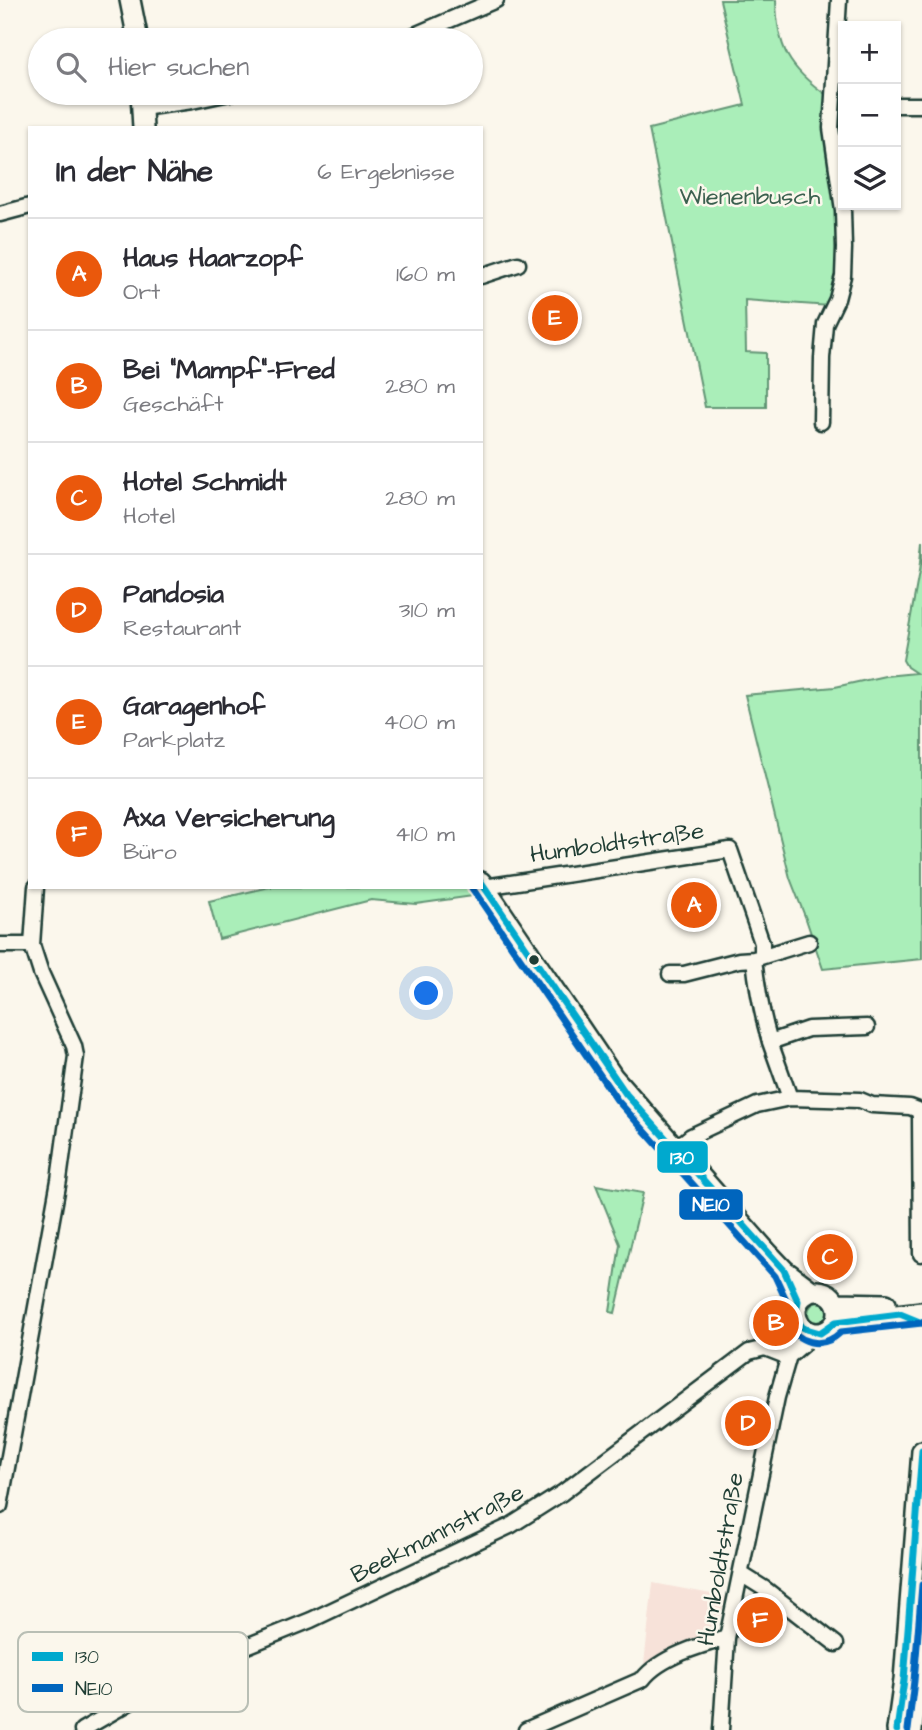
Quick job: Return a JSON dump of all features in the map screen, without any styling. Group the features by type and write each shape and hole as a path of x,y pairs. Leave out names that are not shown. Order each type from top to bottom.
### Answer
{"street":[{"path":"130,0 136,28"},
{"path":"431,28 496,0"},
{"path":"821,422 825,324 837,299 843,275 843,210 831,128 837,106 839,0"},
{"path":"141,105 143,126"},
{"path":"901,105 922,105"},
{"path":"0,214 28,207"},
{"path":"483,275 518,264"},
{"name":"Humboldtstraße","path":"721,1730 727,1638 776,1396 788,1357 804,1329 795,1309 805,1296 613,1077 483,884 730,850 762,943 758,957 761,1008 790,1098"},
{"path":"0,1506 59,1180 76,1056 41,974 32,945 36,889"},
{"path":"670,974 684,974 758,957 809,942"},
{"path":"0,945 32,945"},
{"path":"770,1042 808,1029 867,1027"},
{"path":"675,1149 691,1136 757,1105 790,1098 860,1100 872,1105 910,1107 918,1110 920,1254"},
{"path":"804,1329 820,1334 830,1330 836,1312 831,1296 822,1291 805,1296"},
{"path":"836,1312 922,1303"},
{"path":"836,1312 922,1312"},
{"path":"900,1314 922,1323"},
{"name":"Beekmannstraße","path":"248,1645 311,1620 510,1526 562,1493 749,1352 765,1348 788,1357"},
{"path":"897,1730 917,1581 922,1451"},
{"path":"741,1574 765,1589 836,1644"},
{"path":"526,1730 643,1679 651,1669 700,1645 727,1638"},
{"path":"912,1730 922,1640"},
{"name":"Beekmannstraße","path":"82,1730 113,1712"}],"shaded area":[{"path":"653,1583 727,1597 718,1619 701,1635 644,1664"}],"green space":[{"name":"Wienenbusch","path":"720,0 776,0 779,31 788,56 804,76 828,96 842,250 830,306 745,300 746,352 766,353 766,407 705,407 649,129 745,105"},
{"path":"922,542 922,959 823,969 790,878 745,695 835,687 885,676 916,673 907,667 903,660"},
{"path":"261,889 476,889 480,895 416,904 371,900 219,939 209,901"},
{"path":"596,1185 643,1193 615,1313 610,1312 620,1244"},
{"path":"819,1302 827,1305 830,1313 827,1321 819,1324 811,1321 808,1313 811,1305"}],"transit line":[{"name":"130","path":"483,885 626,1094 784,1270 798,1301 795,1317 803,1328 820,1333 836,1322 900,1314 922,1323"},
{"name":"NE10","path":"473,889 617,1100 775,1276 787,1302 785,1320 796,1334 810,1342 818,1343 841,1332 922,1323"},
{"name":"130","path":"897,1730 904,1680 922,1451"},
{"name":"NE10","path":"908,1730 922,1585"}],"place":[{"name":"Garagenhof","path":"555,318"},
{"name":"Haus Haarzopf","path":"694,905"},
{"name":"Hotel Schmidt","path":"830,1257"},
{"name":"Bei \"Mampf\"-Fred","path":"776,1323"},
{"name":"Pandosia","path":"748,1423"},
{"name":"Axa Versicherung","path":"760,1620"}]}
